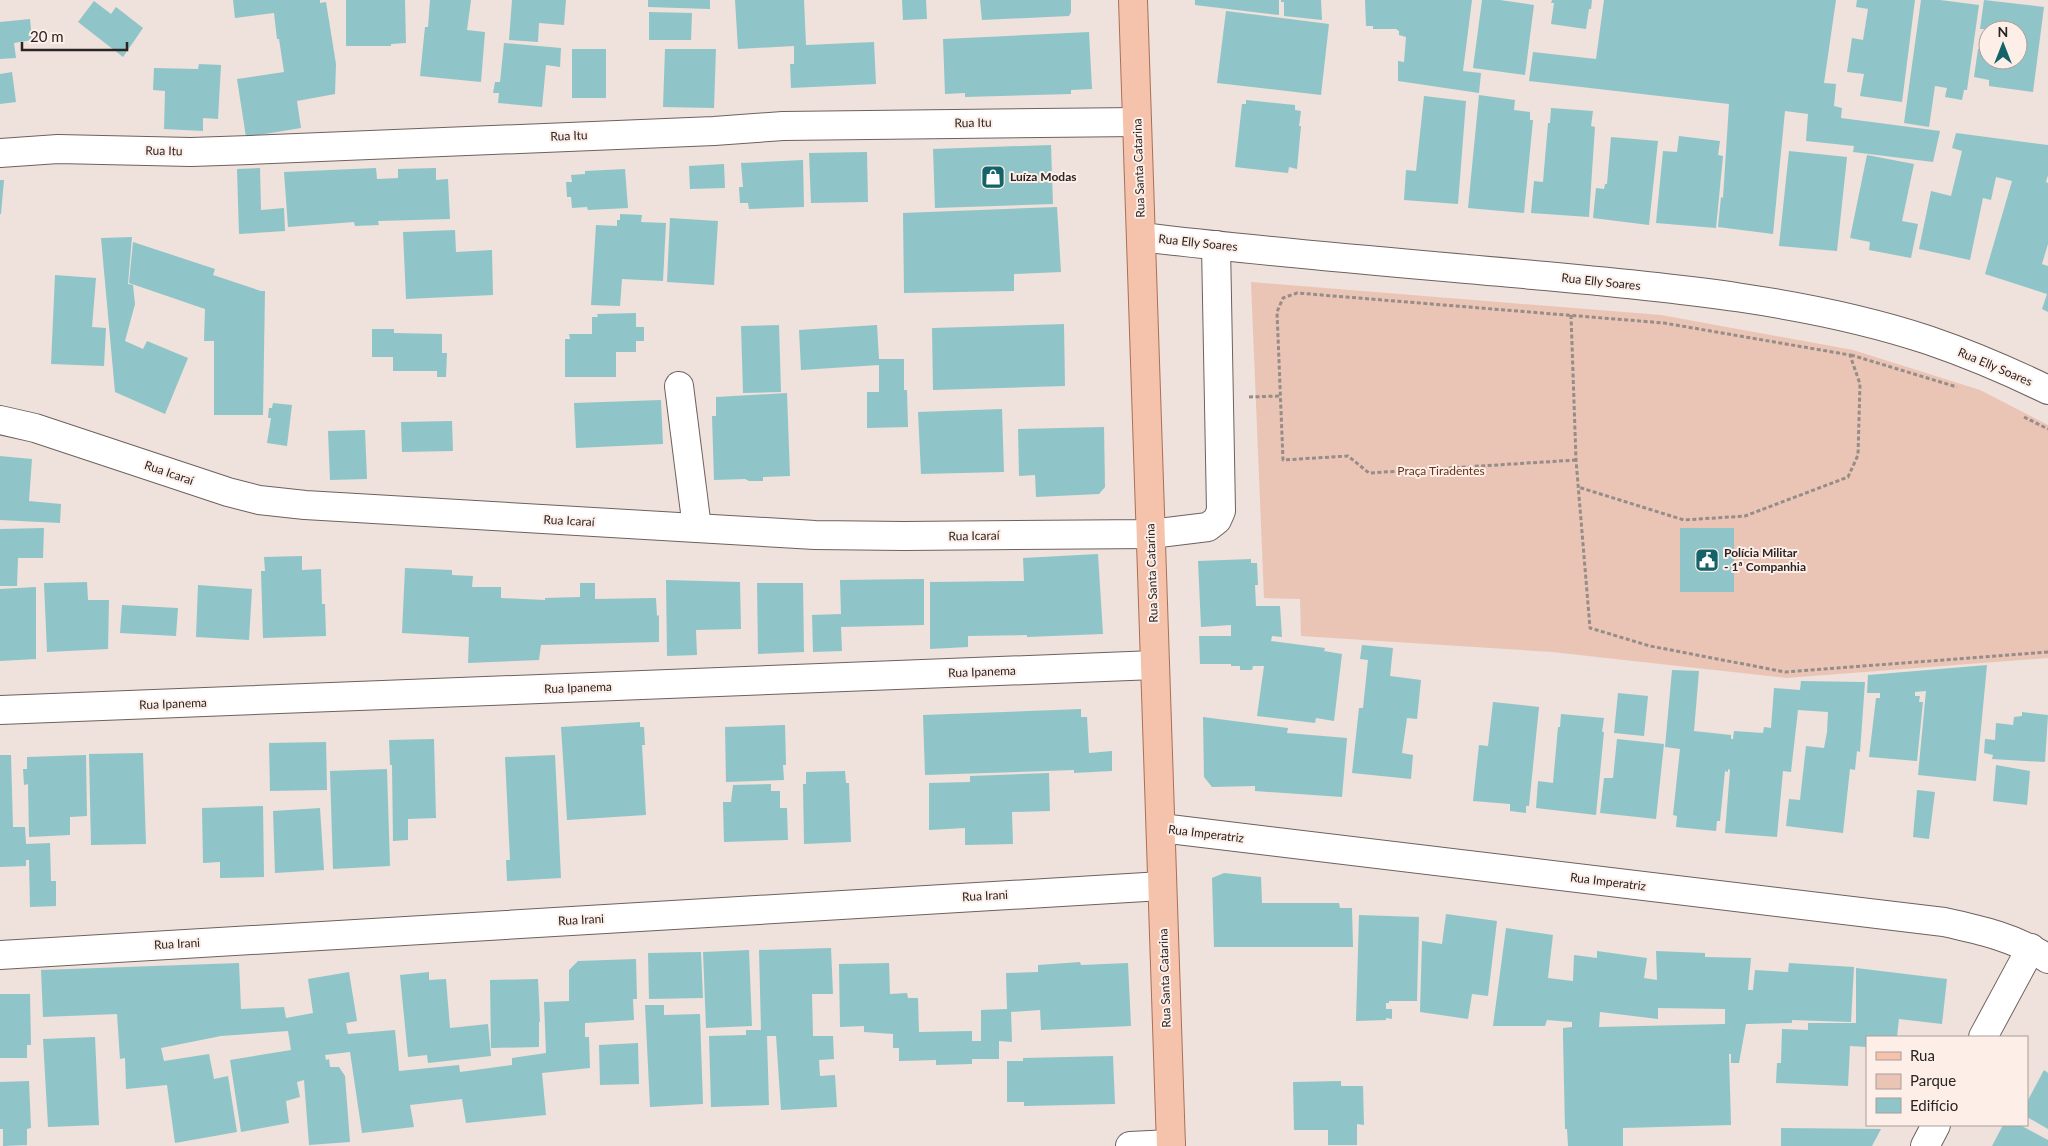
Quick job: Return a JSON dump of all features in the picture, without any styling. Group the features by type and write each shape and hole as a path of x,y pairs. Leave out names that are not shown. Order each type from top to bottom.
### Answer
{"main road":[{"name":"Rua Santa Catarina","path":"1133,0 1171,1145"}],"street":[{"name":"Rua Itu","path":"0,153 58,149 191,152 250,150 714,131 783,126 1137,122"},
{"name":"Rua Elly Soares","path":"1141,237 1594,280 1715,295 1811,310 1927,340 1978,359 2048,390"},
{"name":"Rua Icaraí","path":"0,420 34,428 228,492 259,500 305,505 815,535 1151,534 1208,527 1217,520 1221,511 1216,245"},
{"path":"679,386 697,528"},
{"name":"Rua Ipanema","path":"0,710 1155,665"},
{"name":"Rua Imperatriz","path":"1161,828 1944,922 1990,932 2039,954"},
{"name":"Rua Irani","path":"0,955 1162,886"},
{"path":"1984,1036 2039,954"},
{"path":"1925,1146 1935,1126"},
{"path":"1130,1146 1171,1145"}],"path":[{"path":"1576,460 1368,473 1348,456 1283,460 1277,312 1283,298 1297,293 1664,323 1850,354 1963,389"},
{"path":"1571,315 1576,460 1590,628 1650,646 1785,672 2048,652"},
{"path":"1578,487 1684,520 1745,516 1848,477 1858,455 1860,384 1850,354"},
{"path":"2023,416 2048,429"}],"green space":[{"name":"Praça Tiradentes","path":"1251,282 1661,315 1853,350 1980,390 2048,425 2048,658 1786,678 1552,652 1301,636 1300,599 1264,598"}],"building":[{"path":"233,0 320,0 320,3 326,2 336,64 335,94 297,101 301,128 246,137 237,79 284,72 274,13 235,18"},
{"path":"346,0 405,0 406,43 391,44 391,46 346,46"},
{"path":"430,0 471,0 467,30 485,32 481,82 420,76 425,27 428,27"},
{"path":"512,0 566,0 564,25 539,23 538,42 509,40"},
{"path":"648,0 710,0 710,9 648,7"},
{"path":"735,0 804,0 806,45 874,42 876,84 791,88 790,64 794,64 794,46 738,49"},
{"path":"902,0 926,0 927,19 903,20"},
{"path":"980,0 1071,0 1071,12 1069,16 982,20"},
{"path":"1195,0 1279,0 1279,15 1195,5"},
{"path":"1281,0 1321,0 1322,20 1284,16 1284,2 1281,2"},
{"path":"1365,0 1472,0 1463,71 1481,73 1479,93 1398,81 1398,61 1404,62 1406,37 1399,35 1399,31 1396,29 1373,29 1373,26 1366,26"},
{"path":"1482,0 1500,0 1534,5 1525,75 1473,68"},
{"path":"1552,0 1592,0 1586,29 1551,24 1554,3 1551,3"},
{"path":"1604,0 1836,0 1824,83 1836,84 1834,106 1842,108 1841,118 1940,131 1933,162 1853,152 1854,146 1806,141 1808,114 1785,111 1773,234 1718,227 1721,197 1723,198 1729,104 1529,81 1533,52 1596,59"},
{"path":"1857,0 1915,0 1902,102 1860,96 1864,74 1847,72 1852,38 1863,40 1868,9 1856,7"},
{"path":"1921,0 1940,0 1979,5 1967,90 1964,90 1962,100 1945,97 1947,88 1935,86 1929,127 1904,123"},
{"path":"1984,0 2044,7 2033,92 1989,86 1989,80 1974,77 1978,49 1978,70 2028,70 2028,20 1981,20"},
{"path":"94,1 111,14 116,7 143,28 123,57 78,22"},
{"path":"1226,11 1329,24 1321,95 1217,83"},
{"path":"649,12 692,13 691,40 649,40"},
{"path":"30,19 32,40 14,43 16,58 0,59 0,22"},
{"path":"1089,32 1092,89 1071,90 1071,94 965,97 965,93 945,94 943,39"},
{"path":"504,43 561,48 560,67 546,65 542,107 498,103 499,93 493,93 495,82 500,82"},
{"path":"572,49 606,49 606,98 572,98"},
{"path":"665,49 716,49 714,108 663,107"},
{"path":"199,64 221,65 218,119 203,118 203,131 164,129 165,91 153,90 154,68 198,69"},
{"path":"12,72 16,102 0,104 0,74"},
{"path":"1479,95 1515,100 1514,110 1530,112 1530,120 1533,120 1524,213 1468,208"},
{"path":"1424,96 1466,101 1458,204 1404,200 1406,170 1416,171"},
{"path":"1246,100 1295,105 1295,110 1301,111 1297,169 1289,167 1288,173 1235,167 1242,104 1246,104"},
{"path":"1551,108 1593,111 1591,126 1595,127 1589,217 1531,213 1534,181 1543,182"},
{"path":"1956,133 2048,145 2048,175 2046,182 2048,183 2048,244 2042,264 2048,266 2048,312 2042,309 2047,294 1985,274 2012,181 1996,177 1991,200 1983,198 1970,260 1919,249 1931,191 1951,196 1962,151 1952,148"},
{"path":"1679,136 1720,141 1718,155 1723,156 1716,228 1656,223 1663,151 1677,152"},
{"path":"1611,137 1658,141 1649,225 1593,218 1596,188 1604,189 1605,184 1607,184"},
{"name":"Luíza Modas","path":"1051,145 1053,204 935,208 933,149"},
{"path":"1789,151 1847,157 1837,251 1779,246"},
{"path":"867,152 868,202 811,203 809,153"},
{"path":"1867,155 1914,164 1902,221 1918,224 1911,258 1869,250 1870,242 1850,238"},
{"path":"803,160 804,207 749,209 748,203 740,203 739,187 743,187 741,163"},
{"path":"724,164 725,188 690,189 689,166"},
{"path":"260,168 261,210 284,208 285,231 239,234 237,169"},
{"path":"376,168 377,179 398,178 398,169 436,168 436,180 448,179 450,219 378,221 379,225 355,226 354,222 288,227 284,172"},
{"path":"625,169 628,208 588,210 587,207 572,208 571,197 567,197 566,182 572,182 571,175 585,174 585,171"},
{"path":"0,180 4,180 1,214 0,214"},
{"path":"1057,207 1061,272 1014,274 1014,291 904,293 903,213"},
{"path":"620,214 642,215 641,222 666,223 663,281 622,279 620,306 591,305 596,225 617,226"},
{"path":"670,218 718,221 714,285 667,282"},
{"path":"455,230 456,252 492,250 493,295 406,299 403,232"},
{"path":"132,237 128,284 133,285 135,304 125,341 143,349 147,341 188,358 165,414 115,392 101,238"},
{"path":"133,242 215,269 213,275 265,291 263,415 214,415 214,341 204,341 205,309 129,283"},
{"path":"55,275 96,278 92,327 106,328 104,366 51,364"},
{"path":"636,313 636,327 644,327 644,341 636,341 636,352 616,352 616,377 565,377 565,339 570,339 569,334 592,334 592,317 598,317 597,314"},
{"path":"1064,324 1065,386 933,390 932,328"},
{"path":"779,325 781,392 743,393 741,326"},
{"path":"877,325 879,359 904,359 904,390 907,390 908,427 867,428 867,392 879,392 879,365 801,370 799,330"},
{"path":"372,329 394,329 394,333 442,334 442,353 447,353 446,377 437,377 437,371 393,371 393,357 372,357"},
{"path":"787,393 790,476 763,477 763,481 749,481 745,479 714,480 712,416 716,416 716,397"},
{"path":"661,400 663,444 576,448 574,403"},
{"path":"273,403 292,405 287,446 267,443 271,418 268,418 269,408 272,408"},
{"path":"1002,409 1004,472 921,474 918,412"},
{"path":"452,421 453,451 402,452 401,422"},
{"path":"1104,427 1105,487 1099,494 1036,497 1035,475 1019,476 1018,429"},
{"path":"365,430 367,479 330,480 328,431"},
{"path":"0,456 32,459 29,501 61,504 60,523 0,520"},
{"path":"44,528 43,558 18,558 17,586 0,586 0,529"},
{"name":"Polícia Militar - 1ª Companhia","path":"1680,528 1734,528 1734,592 1680,592"},
{"path":"1098,554 1103,634 1027,637 1027,635 968,636 968,647 930,649 930,582 1024,581 1023,558"},
{"path":"302,556 302,570 321,569 322,604 325,604 326,636 263,638 261,571 265,571 264,557"},
{"path":"1251,559 1251,563 1257,563 1258,585 1255,585 1256,606 1280,606 1282,637 1272,636 1271,641 1325,648 1324,651 1342,654 1334,721 1316,718 1315,723 1257,716 1264,666 1253,666 1252,670 1240,670 1240,666 1231,666 1231,664 1200,664 1199,636 1231,636 1231,625 1201,627 1198,561"},
{"path":"405,568 452,570 452,575 473,576 472,587 501,587 501,598 545,600 545,598 580,597 580,583 595,583 595,599 656,598 657,616 659,615 659,642 541,645 539,660 468,663 469,637 402,633"},
{"path":"924,579 924,625 841,627 842,651 813,652 812,615 841,614 840,580"},
{"path":"666,580 740,582 741,629 696,630 697,655 667,656"},
{"path":"87,582 88,600 109,600 108,649 47,652 44,583"},
{"path":"757,583 803,583 804,652 758,654"},
{"path":"198,585 252,589 249,640 196,637"},
{"path":"36,587 36,659 0,661 0,589"},
{"path":"122,605 178,608 176,636 120,633"},
{"path":"1362,645 1393,648 1390,676 1421,680 1417,719 1407,718 1402,753 1413,755 1411,779 1352,773 1359,708 1363,708 1368,660 1360,659"},
{"path":"1987,665 1976,781 1918,775 1926,691 1915,692 1915,696 1920,696 1919,702 1923,702 1917,761 1869,757 1876,698 1880,698 1880,693 1867,693 1868,675"},
{"path":"1672,670 1699,671 1694,731 1731,735 1731,739 1733,739 1734,731 1763,733 1764,727 1771,728 1774,688 1800,690 1801,681 1865,682 1860,752 1857,751 1855,770 1850,769 1843,833 1786,826 1789,799 1800,800 1806,746 1824,748 1827,732 1828,712 1798,710 1791,772 1783,771 1777,837 1725,833 1730,770 1728,769 1728,772 1725,771 1720,821 1717,821 1716,831 1676,827 1677,816 1673,815 1680,749 1665,747"},
{"path":"1618,693 1648,696 1644,736 1614,733"},
{"path":"1493,702 1539,707 1529,806 1526,806 1526,813 1510,811 1510,804 1473,801 1479,745 1488,746"},
{"path":"1081,709 1081,717 1087,717 1089,753 1112,751 1112,771 1074,773 1074,770 925,775 923,715"},
{"path":"2022,712 2048,715 2045,762 1992,759 1993,755 1984,753 1985,739 1995,740 1996,723 2013,725 2014,717 2022,716"},
{"path":"1561,714 1604,718 1596,815 1536,808 1538,781 1553,783"},
{"path":"1203,717 1288,728 1287,733 1347,738 1342,797 1255,791 1255,786 1212,787 1204,777"},
{"path":"640,722 640,727 644,727 645,745 642,745 646,815 567,820 561,727"},
{"path":"785,725 786,765 783,765 784,780 726,782 725,727"},
{"path":"434,739 436,818 408,819 408,840 393,841 392,765 390,765 389,740"},
{"path":"1617,739 1664,744 1656,819 1600,813 1604,778 1613,778"},
{"path":"326,742 327,790 270,791 269,743"},
{"path":"143,753 146,844 91,845 89,754"},
{"path":"0,755 11,755 13,827 25,827 26,844 50,843 51,881 56,881 56,906 30,907 29,860 26,860 26,866 0,867"},
{"path":"86,755 87,816 70,817 70,835 29,837 28,784 24,785 23,769 27,769 27,757"},
{"path":"555,755 561,878 507,881 506,860 510,860 505,757"},
{"path":"1996,765 2030,771 2027,805 1993,801"},
{"path":"387,769 390,866 333,869 330,771"},
{"path":"845,771 846,783 849,783 851,842 804,844 803,784 806,784 806,772"},
{"path":"1049,773 1050,811 1012,812 1013,844 965,845 965,828 929,830 929,783 970,782 970,776"},
{"path":"771,784 771,791 780,791 780,808 787,808 788,840 724,842 723,802 731,802 733,785"},
{"path":"1917,790 1935,792 1929,839 1913,837"},
{"path":"263,806 264,877 220,878 220,862 203,863 202,808"},
{"path":"320,808 324,870 275,873 273,811"},
{"path":"1224,873 1261,877 1262,903 1339,903 1340,908 1352,908 1353,947 1214,947 1212,878"},
{"path":"1446,914 1497,921 1488,996 1472,994 1468,1019 1420,1012 1422,941 1442,944"},
{"path":"1359,915 1419,917 1417,1001 1389,1001 1389,1003 1386,1003 1386,1009 1392,1009 1392,1019 1356,1021"},
{"path":"1506,928 1553,935 1548,978 1573,981 1574,955 1597,958 1597,951 1647,958 1644,978 1657,980 1656,951 1705,953 1705,957 1751,958 1748,990 1753,990 1755,970 1788,972 1789,963 1854,967 1851,1022 1792,1020 1792,1023 1746,1024 1739,1063 1731,1063 1731,1054 1729,1054 1731,1125 1623,1128 1623,1146 1568,1146 1567,1129 1565,1129 1563,1028 1572,1027 1572,1022 1547,1020 1545,1026 1493,1026","holes":["1658,1008 1725,1009 1725,1024 1599,1027 1600,1012 1658,1019"]},
{"path":"831,948 833,994 812,994 813,1036 833,1036 834,1059 819,1060 820,1076 835,1075 837,1107 781,1110 776,1036 767,1036 769,1105 711,1107 709,1036 746,1035 746,1030 761,1030 759,950"},
{"path":"749,950 752,1026 706,1028 703,952"},
{"path":"701,952 703,998 649,999 648,953"},
{"path":"636,959 637,999 633,999 634,1020 585,1023 585,1037 589,1037 590,1068 542,1073 546,1115 466,1123 462,1099 410,1105 414,1127 362,1133 350,1052 325,1055 326,1060 329,1059 330,1067 339,1067 345,1076 350,1142 309,1145 304,1080 297,1082 300,1097 286,1101 289,1123 241,1132 230,1060 291,1050 288,1031 221,1036 161,1048 164,1061 209,1054 214,1079 228,1076 237,1132 175,1143 167,1085 126,1089 125,1058 120,1059 117,1014 43,1017 41,970 239,963 241,1009 284,1007 286,1018 313,1013 308,979 349,972 357,1021 346,1023 348,1034 395,1030 399,1071 459,1065 460,1072 512,1065 512,1058 546,1053 544,1002 569,1001 569,970 578,961"},
{"path":"1080,962 1081,965 1128,963 1131,1026 1041,1030 1040,1010 1011,1012 1012,1042 999,1041 999,1059 972,1059 972,1064 936,1065 936,1060 899,1061 899,1048 893,1048 893,1034 864,1032 864,1026 840,1027 839,964 889,963 890,994 907,993 908,998 918,998 919,1032 972,1031 972,1041 981,1041 981,1010 1007,1009 1006,973 1038,972 1038,965"},
{"path":"1856,968 1947,979 1942,1024 1899,1019 1897,1036 1866,1036 1866,1047 1850,1046 1848,1086 1776,1083 1777,1063 1781,1063 1782,1029 1808,1030 1808,1023 1856,1023"},
{"path":"429,972 429,980 446,979 450,1028 488,1024 491,1056 428,1063 427,1055 408,1057 400,975"},
{"path":"538,979 539,1047 491,1048 490,980"},
{"path":"0,994 30,994 31,1045 27,1045 27,1058 0,1058"},
{"path":"645,1005 664,1005 664,1015 700,1014 703,1104 650,1107"},
{"path":"95,1037 99,1125 48,1127 43,1039"},
{"path":"638,1043 639,1084 600,1085 599,1045"},
{"path":"1113,1056 1115,1104 1024,1106 1024,1102 1007,1102 1007,1061 1023,1061 1023,1058"},
{"path":"2044,1070 2048,1073 2048,1129 2028,1118 2028,1100"},
{"path":"29,1081 31,1128 27,1129 27,1145 3,1146 3,1129 0,1129 0,1082"},
{"path":"1341,1081 1341,1086 1363,1086 1364,1125 1357,1124 1357,1145 1328,1145 1328,1130 1294,1130 1293,1082"},
{"path":"2002,1126 2022,1126 2048,1140 2048,1146 1992,1146"},
{"path":"1781,1128 1881,1129 1872,1146 1781,1146"}],"place":[{"name":"Luíza Modas","path":"993,177"},
{"name":"Polícia Militar - 1ª Companhia","path":"1707,560"}]}
